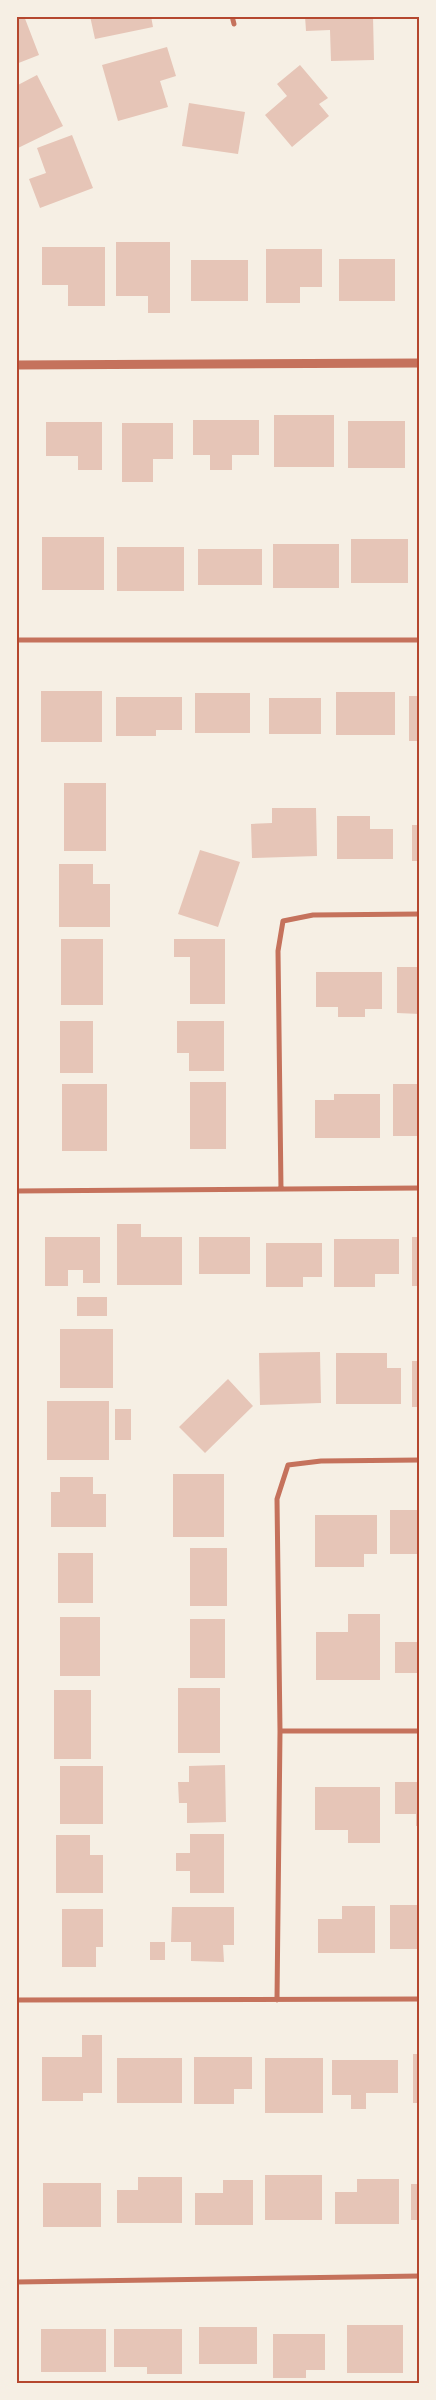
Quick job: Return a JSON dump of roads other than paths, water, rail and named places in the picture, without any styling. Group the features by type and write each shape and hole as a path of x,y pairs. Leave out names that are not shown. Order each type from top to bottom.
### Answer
{"street":[{"path":"232,16 234,24"},
{"path":"16,365 420,363"},
{"path":"16,640 420,640"},
{"path":"281,1190 278,951 283,921 313,915 420,914"},
{"path":"16,1191 420,1188"},
{"path":"277,2000 280,1731 277,1499 288,1465 321,1461 420,1460"},
{"path":"280,1731 420,1731"},
{"path":"16,2000 420,1999"},
{"path":"16,2282 420,2276"}]}
